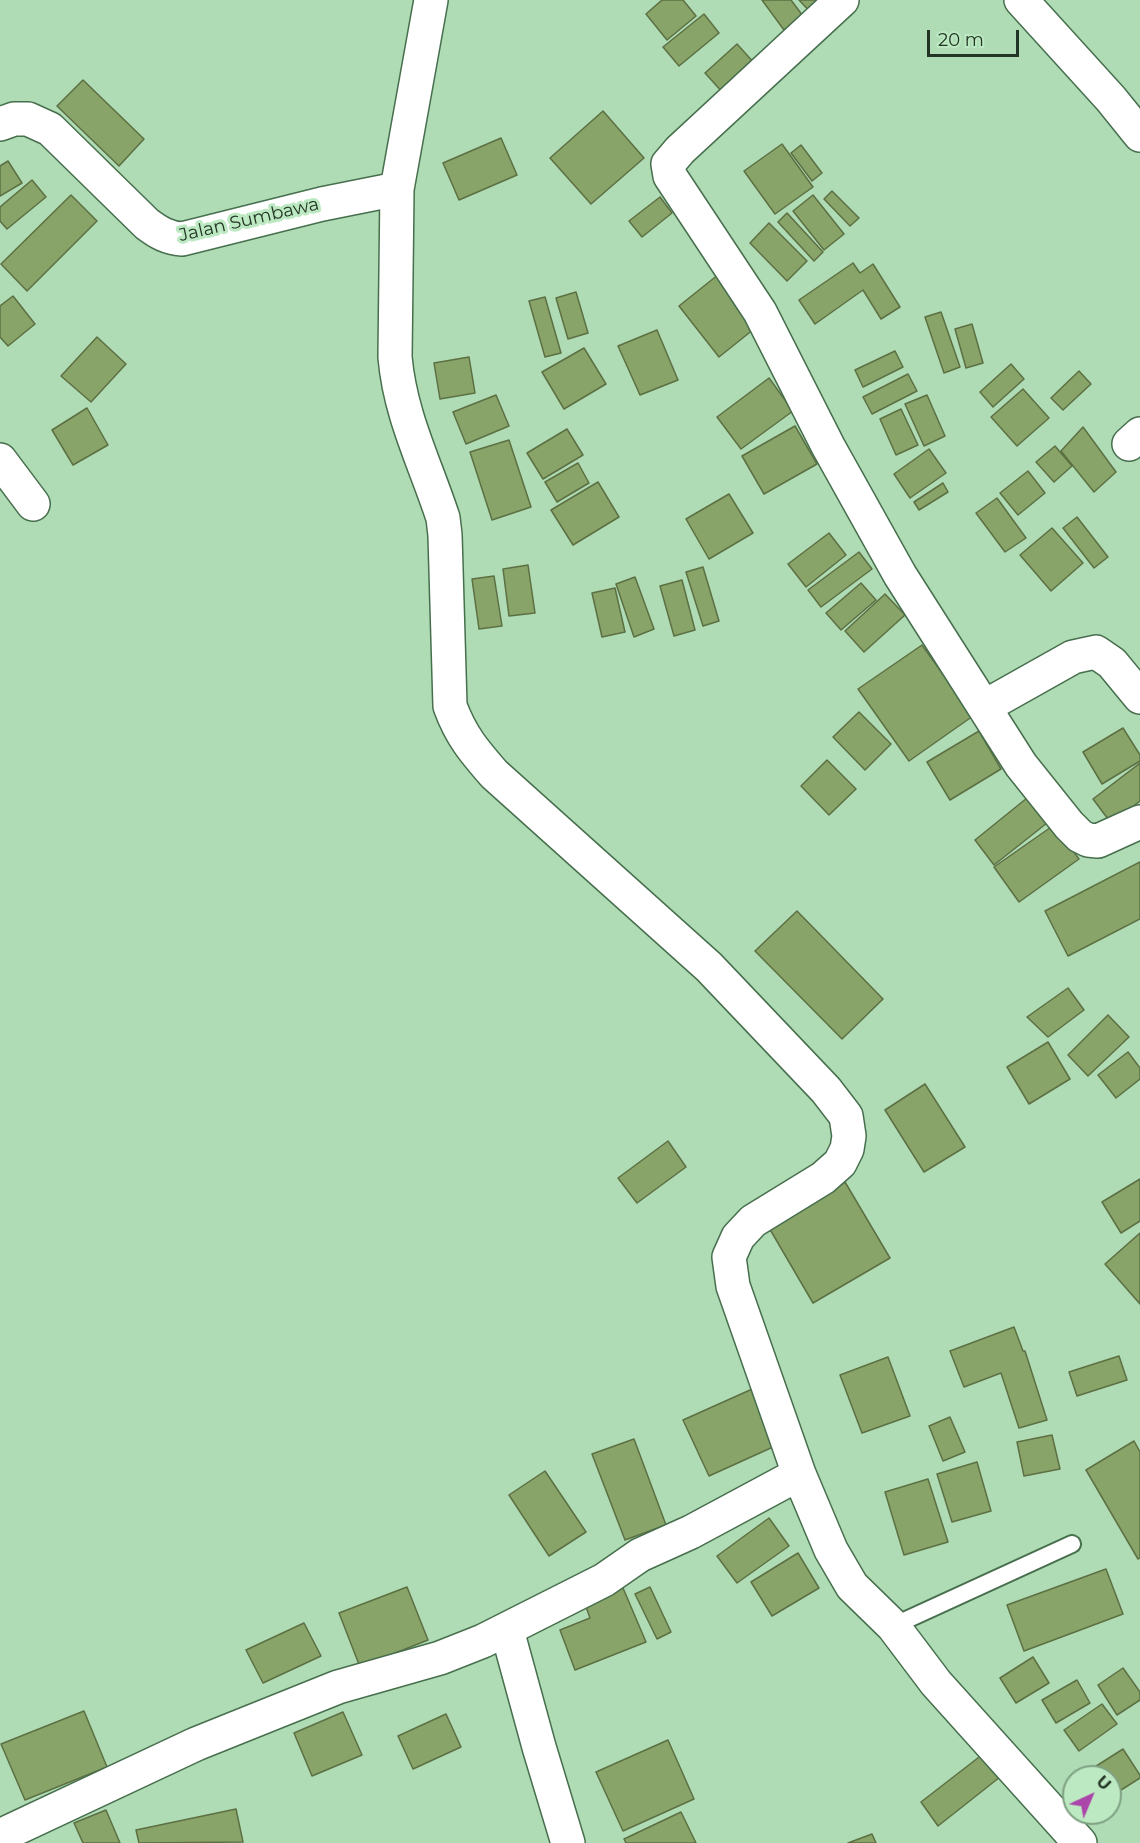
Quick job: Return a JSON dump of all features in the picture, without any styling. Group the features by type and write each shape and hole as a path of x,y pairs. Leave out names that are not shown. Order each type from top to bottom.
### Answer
{"street":[{"path":"431,0 397,189 395,357 397,380 407,422 443,518 449,698 458,729 494,774 709,967 826,1090 846,1116 849,1136 847,1149 840,1163 823,1178 753,1221 738,1237 729,1257 733,1286 799,1474 831,1550 852,1586 893,1626 936,1683 1080,1843"},
{"path":"842,0 680,150 668,164 670,176 760,312 790,376 868,521 1021,765 1080,836 1088,840 1098,841 1140,822"},
{"path":"1021,0 1111,99 1140,135"},
{"name":"Jalan Sumbawa","path":"0,124 14,119 28,119 50,129 147,224 172,238 182,238 322,204 397,189"},
{"path":"0,460 33,504"},
{"path":"984,707 1073,657 1096,652 1112,663 1140,697"},
{"path":"0,1836 196,1744 338,1687 440,1658 507,1630 604,1580 640,1555 692,1532 799,1474"},
{"path":"507,1630 568,1843"}],"lane":[{"path":"893,1626 1072,1544"}],"building":[{"path":"662,0 683,0 696,16 667,40 646,14"},
{"path":"762,0 791,0 803,16 784,30"},
{"path":"799,0 824,0 813,15"},
{"path":"704,14 719,33 679,66 663,47"},
{"path":"737,44 756,65 724,94 705,73"},
{"path":"83,80 144,139 119,166 57,106"},
{"path":"603,111 644,158 591,204 550,158"},
{"path":"501,138 517,175 459,200 443,163"},
{"path":"782,144 813,187 775,214 744,171"},
{"path":"801,145 822,173 812,181 791,153"},
{"path":"8,161 22,183 0,196 0,166"},
{"path":"32,180 46,197 7,229 0,221 0,207"},
{"path":"832,191 859,218 850,226 824,199"},
{"path":"71,195 97,221 27,291 1,264"},
{"path":"813,195 844,234 824,250 793,211"},
{"path":"660,197 672,213 642,237 629,221"},
{"path":"787,213 823,252 814,261 778,222"},
{"path":"769,223 807,261 787,281 750,243"},
{"path":"853,263 860,273 873,264 900,307 881,319 863,290 815,324 799,300"},
{"path":"719,274 759,325 719,357 679,306"},
{"path":"576,292 588,333 568,339 556,298"},
{"path":"13,296 35,324 8,346 0,337 0,306"},
{"path":"545,297 561,353 545,357 529,301"},
{"path":"941,312 960,367 944,373 925,317"},
{"path":"972,324 983,363 966,368 955,329"},
{"path":"657,330 678,380 640,395 618,346"},
{"path":"97,337 126,364 91,402 61,376"},
{"path":"584,348 606,384 564,409 542,372"},
{"path":"895,351 903,367 863,387 855,370"},
{"path":"469,357 475,393 440,399 434,363"},
{"path":"1011,364 1024,379 993,407 980,392"},
{"path":"1079,371 1091,384 1063,410 1051,398"},
{"path":"908,374 917,391 872,414 863,397"},
{"path":"769,378 793,411 741,449 717,417"},
{"path":"1023,389 1049,418 1017,446 991,417"},
{"path":"496,395 509,426 466,444 453,412"},
{"path":"927,395 945,436 924,446 905,404"},
{"path":"87,408 108,445 73,465 52,430"},
{"path":"901,409 918,445 896,455 880,419"},
{"path":"795,426 817,464 764,494 742,456"},
{"path":"1083,427 1116,472 1094,492 1061,451"},
{"path":"567,429 583,455 543,479 527,453"},
{"path":"509,440 531,507 492,520 470,452"},
{"path":"1055,446 1072,466 1054,482 1036,462"},
{"path":"929,449 946,473 910,498 894,474"},
{"path":"578,463 589,483 557,502 545,482"},
{"path":"1028,471 1045,493 1018,515 1000,493"},
{"path":"598,482 619,517 573,545 551,510"},
{"path":"943,483 948,492 919,510 914,502"},
{"path":"729,494 753,533 709,559 686,519"},
{"path":"997,498 1026,538 1005,552 976,513"},
{"path":"1077,517 1108,557 1094,568 1063,528"},
{"path":"1052,528 1083,563 1051,591 1020,555"},
{"path":"829,533 846,555 806,587 788,564"},
{"path":"859,552 872,569 821,607 808,590"},
{"path":"528,565 535,613 509,616 503,569"},
{"path":"703,567 719,621 703,626 686,572"},
{"path":"494,576 502,626 479,629 472,579"},
{"path":"635,577 654,629 634,637 616,584"},
{"path":"682,580 695,630 674,636 660,586"},
{"path":"861,583 876,600 841,630 826,613"},
{"path":"615,588 625,632 602,637 592,593"},
{"path":"885,594 905,615 864,652 845,631"},
{"path":"922,645 973,716 909,761 858,689"},
{"path":"859,712 891,744 865,770 833,737"},
{"path":"1123,728 1140,755 1140,761 1102,784 1083,752"},
{"path":"979,731 1001,769 950,800 927,762"},
{"path":"827,760 856,789 829,815 801,786"},
{"path":"1140,763 1140,801 1111,823 1093,799"},
{"path":"1027,798 1047,823 994,865 975,840"},
{"path":"1054,825 1079,859 1019,902 994,867"},
{"path":"1140,862 1140,919 1068,956 1045,911"},
{"path":"797,911 883,999 842,1039 755,951"},
{"path":"1068,988 1084,1010 1048,1037 1027,1017"},
{"path":"1108,1015 1129,1037 1088,1076 1068,1055"},
{"path":"1048,1042 1070,1079 1029,1104 1007,1067"},
{"path":"1128,1052 1140,1068 1140,1079 1116,1098 1098,1075"},
{"path":"925,1084 965,1147 924,1172 885,1110"},
{"path":"668,1141 686,1167 637,1203 618,1178"},
{"path":"1140,1179 1140,1221 1121,1233 1102,1202"},
{"path":"845,1182 890,1258 813,1303 768,1226"},
{"path":"1140,1233 1140,1304 1105,1264"},
{"path":"1014,1327 1023,1351 1025,1351 1047,1420 1019,1428 1001,1373 964,1387 950,1351"},
{"path":"1119,1356 1127,1380 1077,1396 1069,1372"},
{"path":"888,1357 910,1416 862,1433 840,1375"},
{"path":"759,1386 784,1442 709,1476 683,1420"},
{"path":"950,1417 965,1452 943,1461 929,1426"},
{"path":"1052,1435 1060,1469 1024,1476 1017,1442"},
{"path":"634,1439 666,1525 625,1540 592,1454"},
{"path":"1134,1441 1140,1452 1140,1558 1138,1559 1086,1470"},
{"path":"977,1462 991,1511 952,1522 937,1474"},
{"path":"545,1471 586,1532 549,1556 509,1495"},
{"path":"928,1479 948,1542 904,1555 885,1492"},
{"path":"769,1518 789,1546 737,1583 717,1556"},
{"path":"798,1553 819,1588 772,1616 751,1582"},
{"path":"1106,1569 1123,1614 1024,1651 1007,1605"},
{"path":"407,1587 428,1640 360,1667 339,1613"},
{"path":"650,1587 671,1632 657,1639 635,1594"},
{"path":"623,1588 646,1642 575,1670 560,1630 590,1618 585,1604"},
{"path":"304,1623 321,1656 263,1683 246,1650"},
{"path":"1033,1657 1049,1683 1016,1703 1000,1678"},
{"path":"1123,1668 1140,1692 1140,1700 1117,1715 1098,1685"},
{"path":"1077,1680 1090,1703 1056,1723 1042,1700"},
{"path":"1102,1704 1117,1724 1079,1751 1064,1730"},
{"path":"84,1711 107,1767 25,1800 1,1744"},
{"path":"343,1712 362,1755 312,1776 294,1733"},
{"path":"446,1714 461,1747 413,1769 398,1736"},
{"path":"668,1740 694,1799 623,1831 596,1772"},
{"path":"1123,1749 1140,1778 1122,1789 1122,1765 1098,1765"},
{"path":"983,1754 1000,1777 938,1826 921,1802"},
{"path":"236,1809 243,1842 139,1843 136,1830"},
{"path":"106,1810 120,1843 83,1843 74,1823"},
{"path":"681,1812 696,1843 626,1843 624,1839"},
{"path":"872,1834 876,1843 848,1843"}]}
